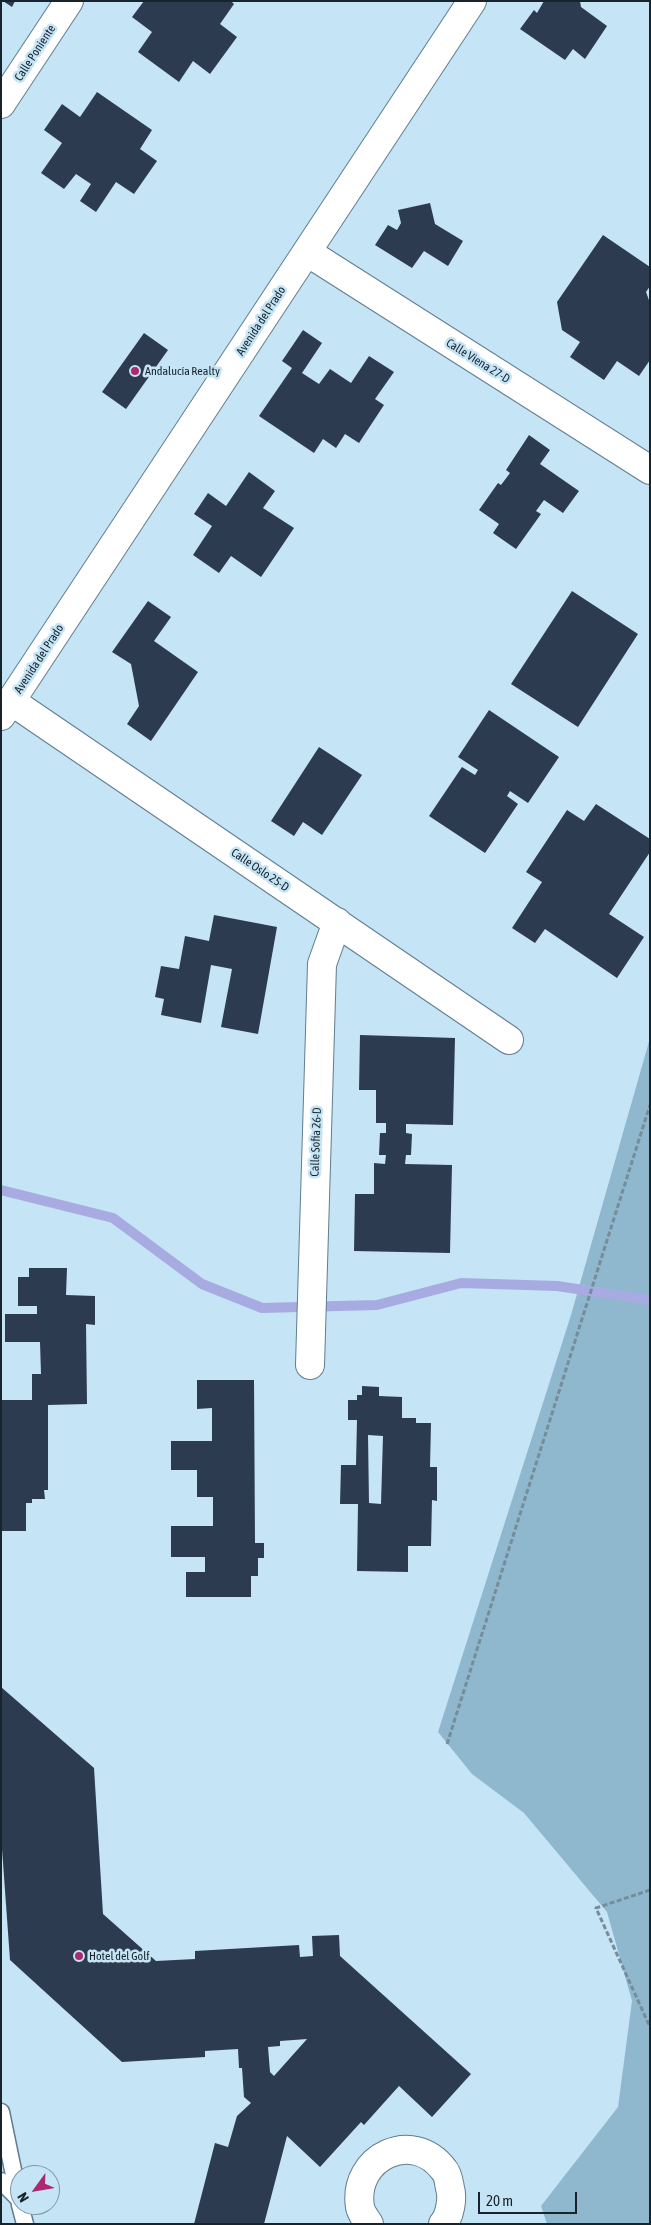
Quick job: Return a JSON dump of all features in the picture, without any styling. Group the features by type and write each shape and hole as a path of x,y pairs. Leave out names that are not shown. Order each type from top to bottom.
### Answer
{"street":[{"name":"Calle Poniente","path":"1,104 69,1"},
{"name":"Avenida del Prado","path":"6,708 472,1"},
{"name":"Calle Viena 27-D","path":"307,252 650,470"},
{"name":"Calle Oslo 25-D","path":"6,708 337,922 509,1040"},
{"name":"Calle Sofia 26-D","path":"310,1365 322,964 337,922"},
{"path":"369,2224 360,2209 360,2182 375,2160 399,2149 425,2153 445,2170 453,2196 443,2224"}],"lane":[{"path":"1,2112 12,2165"},
{"path":"1,2181 10,2191"}],"path":[{"path":"447,1744 650,1105"},
{"path":"650,1890 596,1908 650,2026"}],"shaded area":[{"path":"650,1038 650,2224 547,2224 541,2206 618,2107 632,2001 607,1912 524,1813 472,1774 438,1732 571,1315"}],"building":[{"path":"3,1 15,1 12,7"},
{"path":"144,1 231,1 234,4 220,24 237,37 210,74 193,61 179,82 138,52 152,32 132,17"},
{"path":"544,1 580,1 581,7 607,26 585,59 573,49 565,60 520,29 534,10 537,13"},
{"path":"97,92 152,130 140,149 157,161 134,194 116,182 96,212 80,201 91,184 76,174 64,189 41,173 62,143 44,130 62,104 80,117"},
{"path":"430,203 435,224 463,241 448,266 424,251 412,268 375,245 388,225 397,230 401,223 398,210"},
{"path":"603,235 650,267 650,286 646,292 650,303 650,360 639,376 617,361 604,380 570,357 580,342 562,330 557,302"},
{"path":"303,330 322,343 302,373 319,384 330,369 351,383 369,356 394,372 375,399 384,405 359,443 345,434 336,448 323,439 314,453 259,416 292,368 282,361"},
{"name":"Andalucía Realty","path":"144,333 168,350 126,409 102,392"},
{"path":"529,435 550,450 540,464 579,491 563,513 544,500 536,511 541,514 516,549 493,533 499,524 479,510 498,483 501,485 510,473 506,470"},
{"path":"249,472 275,491 263,508 294,528 261,577 231,556 219,573 193,555 212,526 194,514 208,493 226,506"},
{"path":"572,591 638,634 578,727 511,684"},
{"path":"148,601 171,617 154,641 198,672 151,741 127,724 139,706 131,664 112,652"},
{"path":"489,710 559,757 528,803 510,791 507,796 518,804 485,853 429,816 462,767 475,775 478,770 458,757"},
{"path":"319,747 362,775 322,835 303,822 294,836 271,821"},
{"path":"596,804 650,839 650,852 609,914 644,937 617,978 545,929 535,943 512,928 542,882 526,872 567,810 584,821"},
{"path":"214,915 277,927 258,1034 221,1027 232,969 211,965 201,1023 161,1015 164,999 155,997 161,966 179,969 185,936 209,941"},
{"path":"360,1035 455,1038 453,1125 406,1124 406,1133 412,1134 411,1155 406,1155 405,1164 452,1165 450,1253 354,1251 355,1194 374,1194 374,1163 385,1164 386,1155 379,1155 380,1133 386,1133 386,1123 376,1123 376,1090 359,1090"},
{"path":"29,1268 67,1268 66,1295 95,1296 95,1325 86,1324 87,1404 48,1405 48,1490 44,1490 45,1499 32,1499 32,1503 26,1503 26,1531 1,1531 1,1400 32,1400 32,1374 41,1374 40,1342 5,1342 5,1314 37,1314 37,1306 18,1306 18,1277 29,1277"},
{"path":"197,1380 254,1380 255,1543 264,1543 264,1558 258,1558 258,1576 251,1576 251,1597 186,1597 186,1572 205,1572 205,1557 171,1557 171,1526 213,1526 213,1497 197,1497 197,1470 171,1470 171,1441 212,1441 212,1408 197,1409"},
{"path":"362,1386 379,1387 379,1396 402,1397 402,1418 416,1418 416,1423 431,1423 430,1467 437,1467 437,1501 432,1500 431,1546 408,1546 408,1572 357,1571 358,1504 340,1504 341,1465 356,1465 357,1420 348,1420 348,1400 357,1400 357,1395 362,1395","holes":["368,1435 383,1436 381,1504 369,1503"]},
{"name":"Hotel del Golf","path":"1,1687 94,1768 103,1914 156,1961 195,1959 195,1951 299,1945 300,1957 313,1956 312,1936 339,1935 340,1956 471,2074 432,2117 399,2086 364,2125 361,2122 320,2167 287,2136 264,2224 194,2224 215,2143 228,2147 237,2116 251,2103 244,2097 242,2068 239,2068 238,2049 205,2051 205,2057 122,2062 10,1960 1,1835","holes":["307,2039 274,2076 270,2072 268,2047 280,2046 280,2041"]}],"waterway":[{"path":"1,1190 113,1218 202,1284 262,1308 377,1305 461,1283 557,1286 650,1300"}],"place":[{"name":"Andalucía Realty","path":"135,371"},
{"name":"Hotel del Golf","path":"79,1956"}]}
